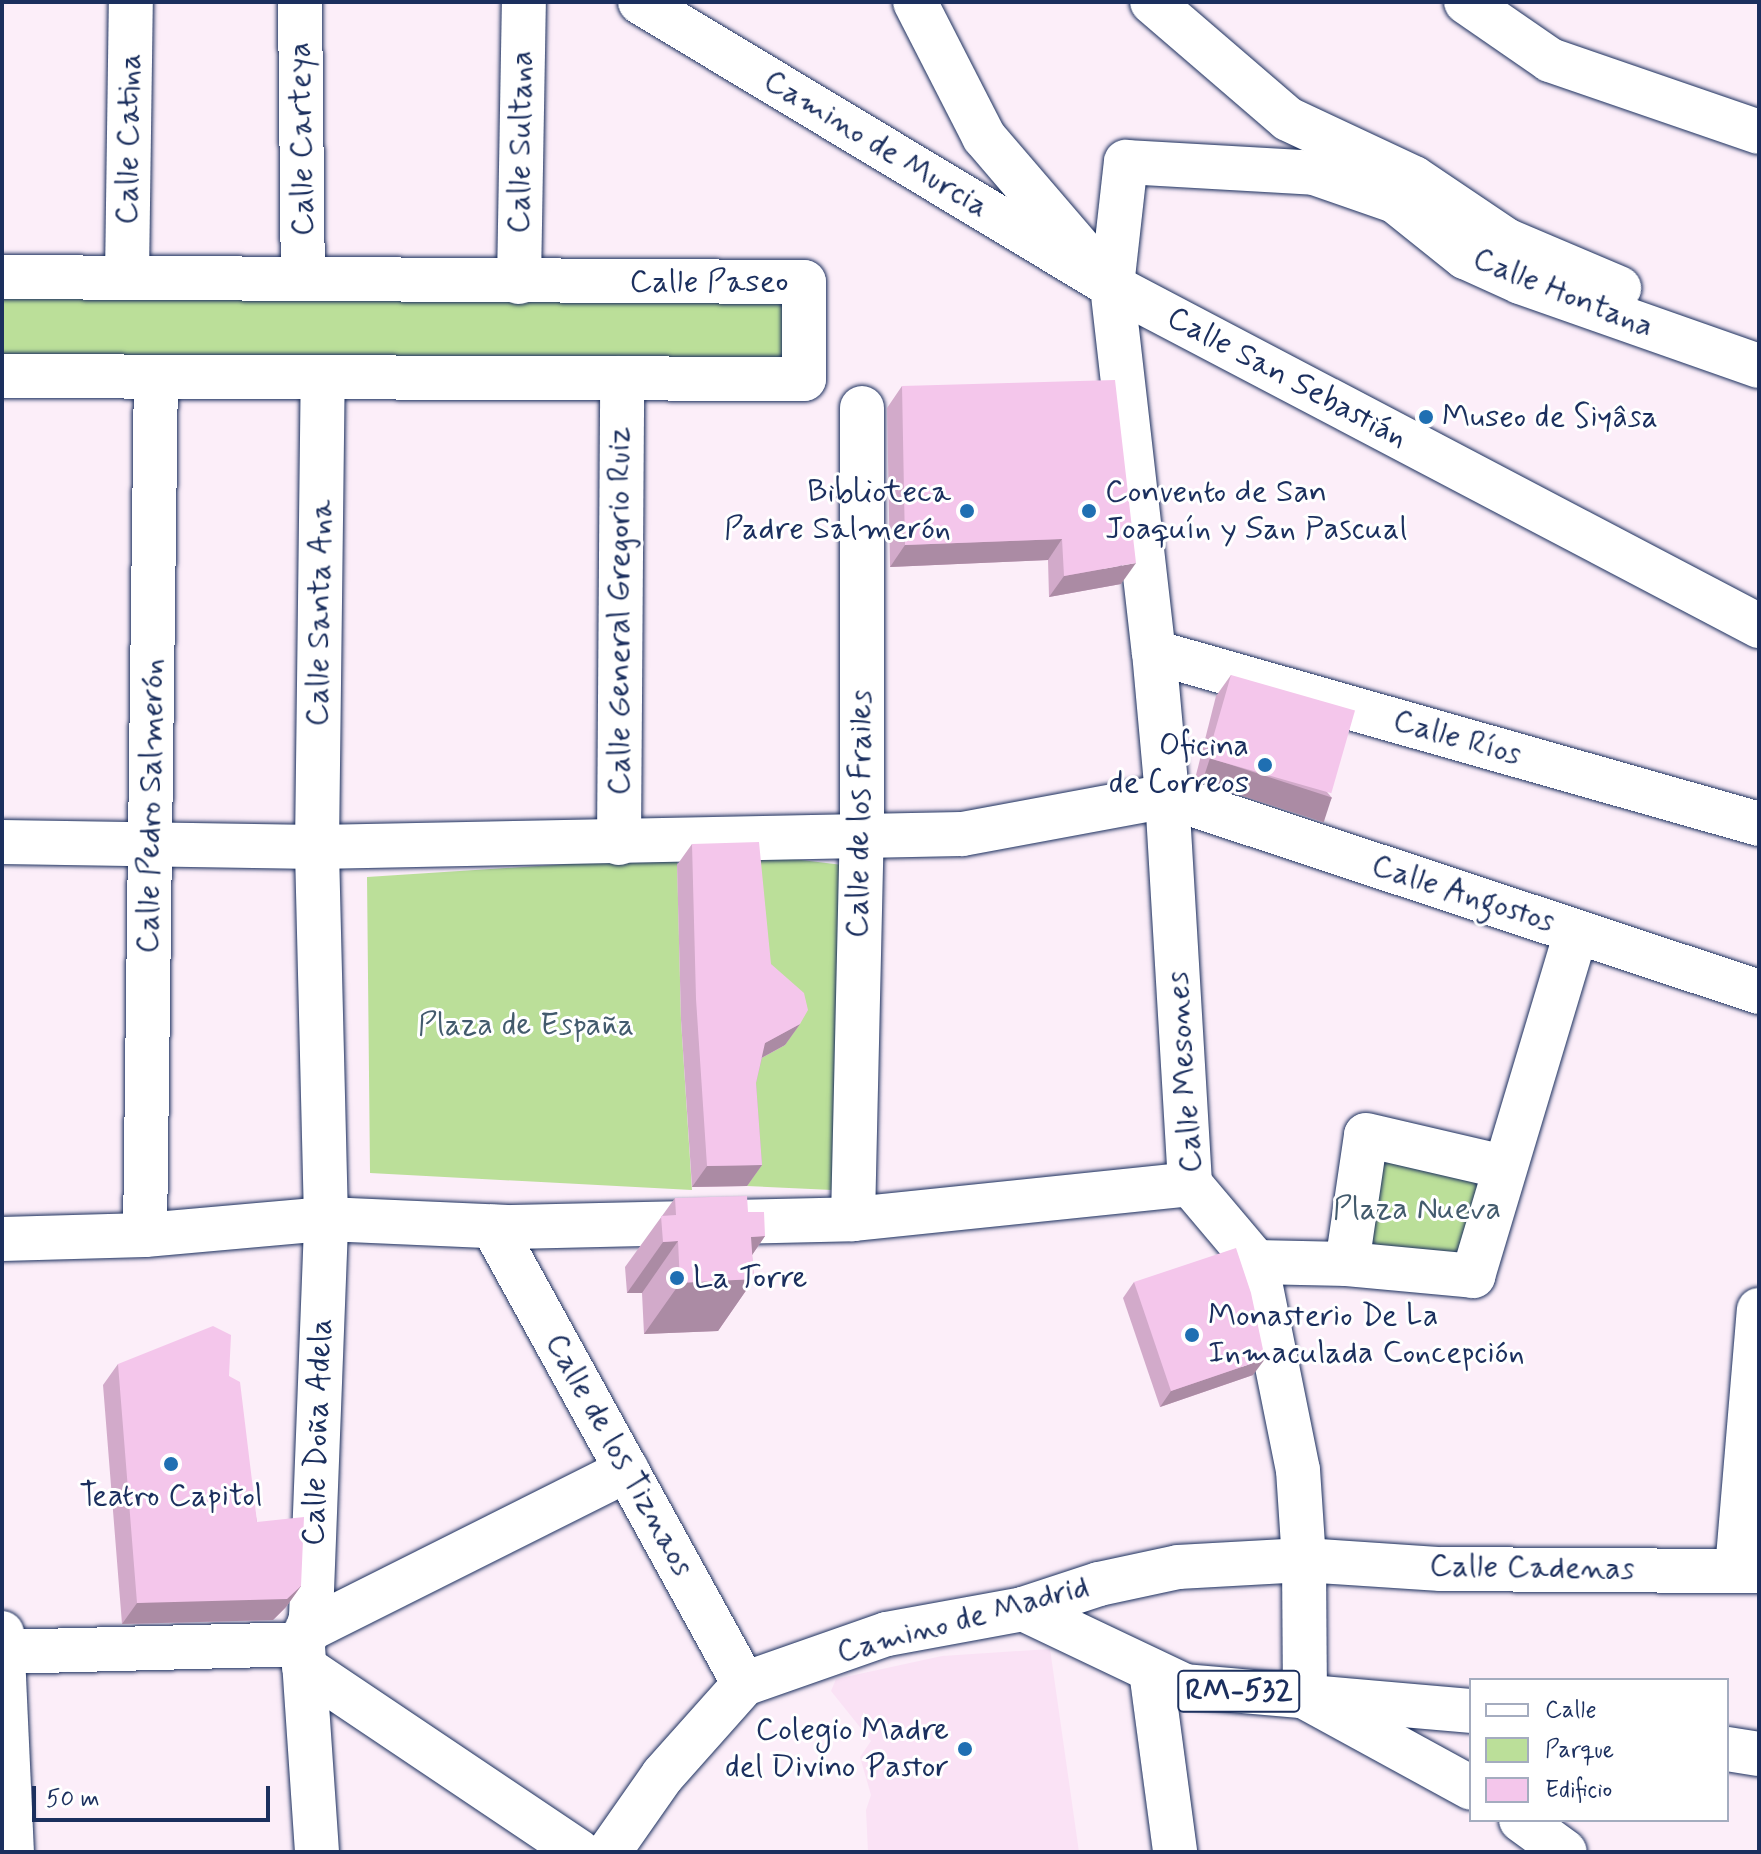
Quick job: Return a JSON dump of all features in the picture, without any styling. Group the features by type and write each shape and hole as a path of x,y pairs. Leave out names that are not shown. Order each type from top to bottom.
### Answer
{"street":[{"name":"Calle Catina","path":"127,276 131,2"},
{"name":"Calle Carteya","path":"300,2 303,277"},
{"name":"Calle Sultana","path":"519,282 524,2"},
{"name":"Camino de Murcia","path":"640,2 1112,286"},
{"path":"915,2 984,137 1112,286"},
{"path":"1152,2 1288,119 1414,178 1506,240 1675,312 1759,364"},
{"path":"1466,2 1550,60 1759,132"},
{"name":"Calle Hontana","path":"1112,286 1126,162 1314,173 1395,201 1465,257 1520,282 1759,364"},
{"name":"Calle Paseo","path":"2,277 804,282 804,379 2,376"},
{"name":"Calle San Sebastián","path":"1112,286 1759,626"},
{"name":"Calle Mesones","path":"1112,286 1154,652 1167,796 1190,1184 1256,1262 1298,1470 1304,1560 1305,1697"},
{"name":"Calle Pedro Salmerón","path":"145,1235 156,377"},
{"name":"Calle General Gregorio Ruiz","path":"619,843 622,378"},
{"name":"Calle Santa Ana","path":"317,847 323,379"},
{"name":"Calle de los Frailes","path":"853,1219 862,834 862,408"},
{"name":"Calle Ríos","path":"1154,652 1759,824"},
{"path":"2,842 317,847 962,834 1167,796"},
{"name":"Calle Angostos","path":"1167,796 1759,992"},
{"path":"317,847 326,1219"},
{"path":"1256,1262 1347,1264 1473,1276 1576,932"},
{"path":"1347,1264 1366,1135 1504,1167"},
{"path":"2,1239 145,1235 326,1219 493,1227 853,1219 1190,1184"},
{"name":"Calle Doña Adela","path":"317,1852 304,1647 311,1617 326,1219"},
{"name":"Calle de los Tiznaos","path":"493,1227 744,1684"},
{"path":"1748,1570 1759,1310"},
{"path":"2,1652 304,1647 627,1470"},
{"name":"Calle Cadenas","path":"1304,1560 1441,1569 1748,1570"},
{"name":"Camino de Madrid","path":"609,1852 663,1775 744,1684 887,1634 1023,1609 1099,1584 1178,1567 1304,1560"},
{"name":"RM-532","path":"1023,1609 1185,1686 1469,1711"},
{"path":"2,1633 12,1852"},
{"path":"304,1647 579,1852"},
{"path":"1151,1671 1175,1852"},
{"path":"1305,1697 1469,1787"},
{"path":"1729,1749 1759,1754"},
{"path":"1524,1822 1565,1852"}],"shaded area":[{"name":"Colegio Madre del Divino Pastor","path":"1050,1649 1079,1852 868,1852 866,1810 871,1795 860,1757 871,1741 831,1691 836,1679 942,1656"}],"green space":[{"path":"2,277 804,277 804,376 2,376"},
{"path":"743,853 851,866 854,1191 747,1186 741,1104 750,1064 785,1045 793,1031 776,1001"},
{"name":"Plaza de España","path":"677,857 681,1020 692,1190 370,1173 367,877"},
{"name":"Plaza Nueva","path":"1366,1135 1504,1167 1473,1276 1347,1264"}],"building":[{"path":"1115,380 1136,563 1064,576 1062,539 905,545 902,386"},
{"path":"1231,675 1355,711 1331,793 1207,758"},
{"path":"759,842 771,964 804,993 808,1010 800,1024 765,1043 756,1083 762,1165 707,1166 696,999 692,844"},
{"path":"747,1196 748,1212 764,1212 765,1236 751,1237 754,1279 680,1283 678,1241 663,1242 661,1216 676,1215 675,1198"},
{"name":"Monasterio De La Inmaculada Concepción","path":"1236,1248 1251,1293 1265,1359 1171,1391 1134,1282"},
{"name":"Teatro Capitol","path":"213,1326 231,1335 229,1376 240,1382 257,1522 304,1517 301,1586 287,1599 137,1603 118,1364"}],"place":[{"name":"Museo de Siyâsa","path":"1426,417"},
{"name":"Biblioteca Padre Salmerón","path":"967,511"},
{"name":"Convento de San Joaquín y San Pascual","path":"1089,511"},
{"name":"Oficina de Correos","path":"1265,765"},
{"name":"La Torre","path":"677,1278"},
{"name":"Monasterio De La Inmaculada Concepción","path":"1192,1335"},
{"name":"Teatro Capitol","path":"171,1464"},
{"name":"Colegio Madre del Divino Pastor","path":"965,1749"}]}
